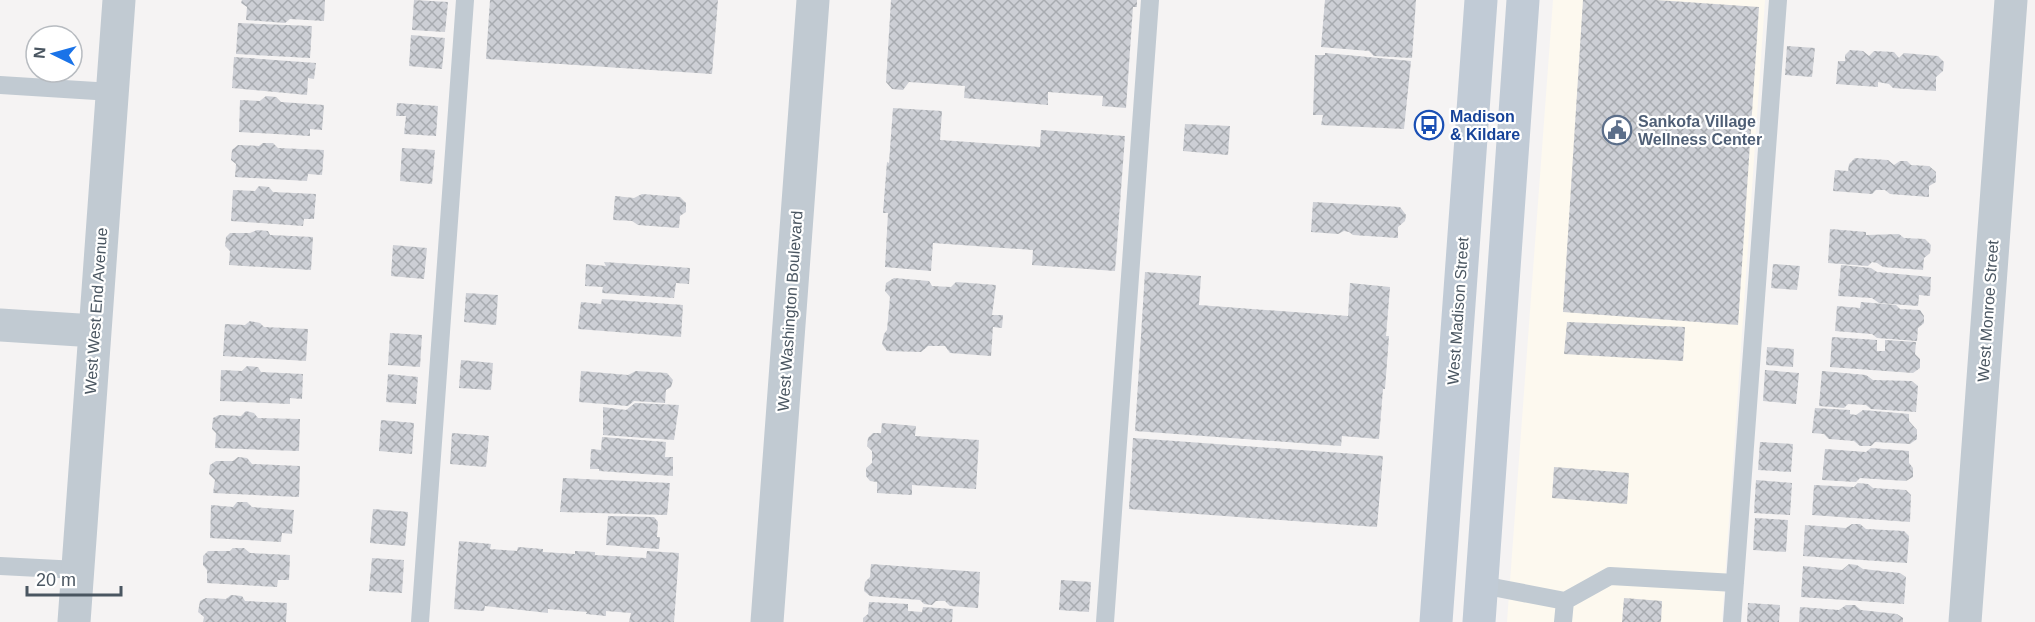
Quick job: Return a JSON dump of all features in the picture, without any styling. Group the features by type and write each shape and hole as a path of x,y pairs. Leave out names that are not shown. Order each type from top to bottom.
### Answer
{"main road":[{"name":"West Madison Street","path":"1436,622 1480,0"},
{"path":"1479,622 1523,0"}],"street":[{"name":"West West End Avenue","path":"74,622 118,0"},
{"name":"West Washington Boulevard","path":"767,622 813,0"},
{"name":"West Monroe Street","path":"1965,622 2011,0"},
{"path":"0,325 95,331"}],"lane":[{"path":"420,622 465,0"},
{"path":"1105,622 1150,0"},
{"path":"1732,622 1778,0"},
{"path":"0,85 112,92"},
{"path":"0,566 78,570"},
{"path":"1482,585 1565,601 1610,576 1735,583"},
{"path":"1563,622 1565,601"}],"shaded area":[{"path":"1553,0 1765,0 1722,622 1507,622"}],"building":[{"path":"242,0 325,0 324,21 290,19 285,23 246,20 247,7 241,3"},
{"path":"414,0 448,2 445,32 412,30"},
{"path":"490,0 718,0 712,74 486,59"},
{"path":"891,0 1137,0 1137,7 1133,7 1126,108 1102,106 1103,96 1048,92 1048,105 964,98 965,86 909,82 903,90 892,89 886,82"},
{"path":"1325,0 1416,0 1412,58 1374,56 1369,51 1321,47"},
{"path":"1583,0 1656,0 1759,7 1738,325 1563,312"},
{"path":"238,23 312,26 310,58 236,54"},
{"path":"411,35 445,38 442,69 409,66"},
{"path":"1787,46 1815,48 1812,77 1785,75"},
{"path":"1850,50 1863,51 1869,56 1874,51 1894,52 1899,58 1904,53 1938,56 1944,62 1943,71 1936,77 1936,91 1893,88 1889,84 1878,82 1878,87 1836,84 1838,61 1845,61 1845,55"},
{"path":"1325,53 1411,61 1404,129 1321,125 1323,115 1313,115 1315,55 1325,55"},
{"path":"234,57 316,63 314,79 308,78 307,95 232,88"},
{"path":"266,96 276,97 281,102 324,105 322,130 310,129 310,136 239,132 240,100 260,101"},
{"path":"397,103 438,106 436,136 404,134 406,116 396,116"},
{"path":"893,108 942,111 940,140 1040,147 1041,130 1125,136 1115,271 1032,265 1033,250 933,243 931,271 885,267 888,213 883,213"},
{"path":"1185,124 1230,126 1228,155 1183,151"},
{"path":"263,143 273,143 278,148 324,150 322,175 308,174 307,181 235,177 236,164 231,160 232,150 238,145 259,146"},
{"path":"402,148 435,150 432,184 400,181"},
{"path":"1855,158 1888,160 1894,165 1900,161 1907,161 1911,165 1929,166 1936,172 1936,182 1929,186 1929,197 1890,194 1885,190 1876,190 1872,194 1833,191 1835,170 1848,171 1849,164"},
{"path":"259,186 269,187 273,192 316,194 314,219 304,219 303,226 231,221 233,190 255,191"},
{"path":"642,194 680,197 686,203 686,212 680,216 679,228 638,225 632,221 613,220 615,196 634,198"},
{"path":"1313,202 1400,207 1406,215 1405,221 1398,227 1398,238 1353,235 1344,231 1338,234 1311,232"},
{"path":"1830,229 1866,232 1866,235 1899,234 1904,238 1925,239 1931,245 1930,253 1924,258 1923,270 1883,267 1872,262 1868,266 1828,263"},
{"path":"257,230 268,231 270,235 313,237 311,270 229,265 230,251 225,246 226,237 230,233 250,233"},
{"path":"393,245 427,248 424,279 391,276"},
{"path":"604,262 690,268 689,284 676,283 674,298 602,293 603,287 585,286 586,264 606,266"},
{"path":"1773,264 1800,266 1797,290 1771,288"},
{"path":"1841,265 1871,268 1877,272 1931,277 1930,296 1919,295 1918,306 1879,303 1872,298 1838,296"},
{"path":"1145,272 1201,276 1199,305 1348,316 1350,283 1390,287 1386,336 1389,336 1379,439 1342,436 1341,446 1135,431"},
{"path":"894,278 929,281 932,286 951,287 956,282 996,285 992,315 1003,315 1002,328 993,327 991,356 950,353 945,346 928,346 921,352 887,351 882,344 887,330 890,297 885,291 886,283"},
{"path":"466,293 498,295 496,325 464,322"},
{"path":"602,299 683,305 681,337 578,329 581,302 601,304"},
{"path":"1861,302 1920,310 1924,316 1924,323 1918,328 1917,341 1877,338 1872,334 1835,331 1837,306 1860,308"},
{"path":"250,321 260,323 264,327 308,329 306,361 223,356 225,324 245,325"},
{"path":"1567,322 1685,327 1683,361 1564,354"},
{"path":"390,333 422,335 420,367 388,365"},
{"path":"1832,337 1877,340 1877,351 1885,351 1885,340 1916,342 1915,354 1920,359 1920,368 1913,373 1830,367"},
{"path":"1767,347 1794,349 1793,367 1766,365"},
{"path":"461,360 493,363 491,390 459,388"},
{"path":"247,366 258,367 261,372 303,374 302,399 290,398 290,404 220,401 221,370 242,371"},
{"path":"1765,370 1799,373 1796,404 1763,401"},
{"path":"581,371 628,375 636,371 667,373 673,380 671,387 666,390 665,403 634,401 628,406 579,402"},
{"path":"1822,371 1866,375 1873,380 1912,381 1918,386 1916,412 1871,409 1866,405 1848,404 1844,408 1819,406"},
{"path":"388,374 418,377 416,404 386,402"},
{"path":"635,403 679,405 674,440 603,435 603,407 626,410"},
{"path":"1815,408 1850,410 1850,414 1856,415 1863,410 1909,414 1909,421 1917,430 1917,439 1910,444 1875,442 1871,446 1860,446 1854,441 1829,439 1824,434 1812,433"},
{"path":"246,411 254,413 258,418 300,419 299,451 215,448 216,433 212,429 213,418 219,415 241,416"},
{"path":"381,420 414,423 412,454 379,451"},
{"path":"882,423 916,426 915,436 979,440 976,489 912,485 912,495 877,493 877,482 870,481 866,476 866,468 872,463 872,451 867,446 868,438 873,433 881,433"},
{"path":"452,433 489,436 486,467 450,464"},
{"path":"602,437 666,442 665,457 673,457 673,476 590,469 591,449 601,450"},
{"path":"1133,438 1383,456 1377,527 1129,509"},
{"path":"1760,442 1793,444 1791,472 1758,470"},
{"path":"1871,448 1909,451 1909,463 1913,468 1913,477 1906,481 1860,478 1856,482 1822,480 1825,449 1866,452"},
{"path":"238,457 247,458 252,464 300,466 299,497 213,493 215,480 209,474 210,465 216,461 233,461"},
{"path":"1554,467 1629,473 1627,504 1552,498"},
{"path":"563,478 670,483 667,515 560,512"},
{"path":"1756,480 1792,483 1790,515 1754,513"},
{"path":"1858,483 1868,484 1873,488 1906,490 1911,495 1910,522 1812,515 1814,485 1854,487"},
{"path":"237,502 247,502 252,507 294,510 292,534 282,533 281,542 210,538 211,505 233,507"},
{"path":"373,509 408,512 405,546 370,543"},
{"path":"608,516 654,517 658,522 659,549 606,545"},
{"path":"1755,518 1788,520 1786,552 1753,550"},
{"path":"1852,524 1860,524 1866,529 1904,531 1909,536 1907,563 1803,556 1805,525 1846,528"},
{"path":"459,541 491,544 490,549 517,551 518,547 543,549 543,552 575,554 575,551 595,552 595,555 646,558 647,551 679,553 674,622 629,622 631,613 606,611 606,616 586,614 587,612 548,609 548,613 485,606 484,611 454,609"},
{"path":"233,548 244,548 250,553 290,555 289,580 278,580 277,587 207,583 207,570 203,565 203,556 208,551 230,551"},
{"path":"372,558 404,560 402,593 369,591"},
{"path":"871,564 980,572 978,608 950,606 945,601 936,601 932,605 924,604 920,600 870,596 864,591 865,582 870,577"},
{"path":"1849,564 1863,569 1900,573 1906,577 1904,604 1801,597 1803,566 1842,570"},
{"path":"1061,580 1091,582 1089,612 1059,610"},
{"path":"231,595 242,596 245,601 287,603 286,622 203,622 204,617 198,612 200,601 206,598 226,599"},
{"path":"1624,598 1662,601 1661,622 1622,622"},
{"path":"869,602 908,604 908,611 922,612 923,607 953,609 952,622 863,622 863,618 868,614"},
{"path":"1748,603 1780,605 1779,622 1747,622"},
{"path":"1846,605 1855,605 1861,610 1897,614 1903,618 1903,622 1799,622 1800,607 1839,610"}],"place":[{"name":"Madison & Kildare","path":"1429,125"},
{"name":"Sankofa Village Wellness Center","path":"1617,130"}]}
